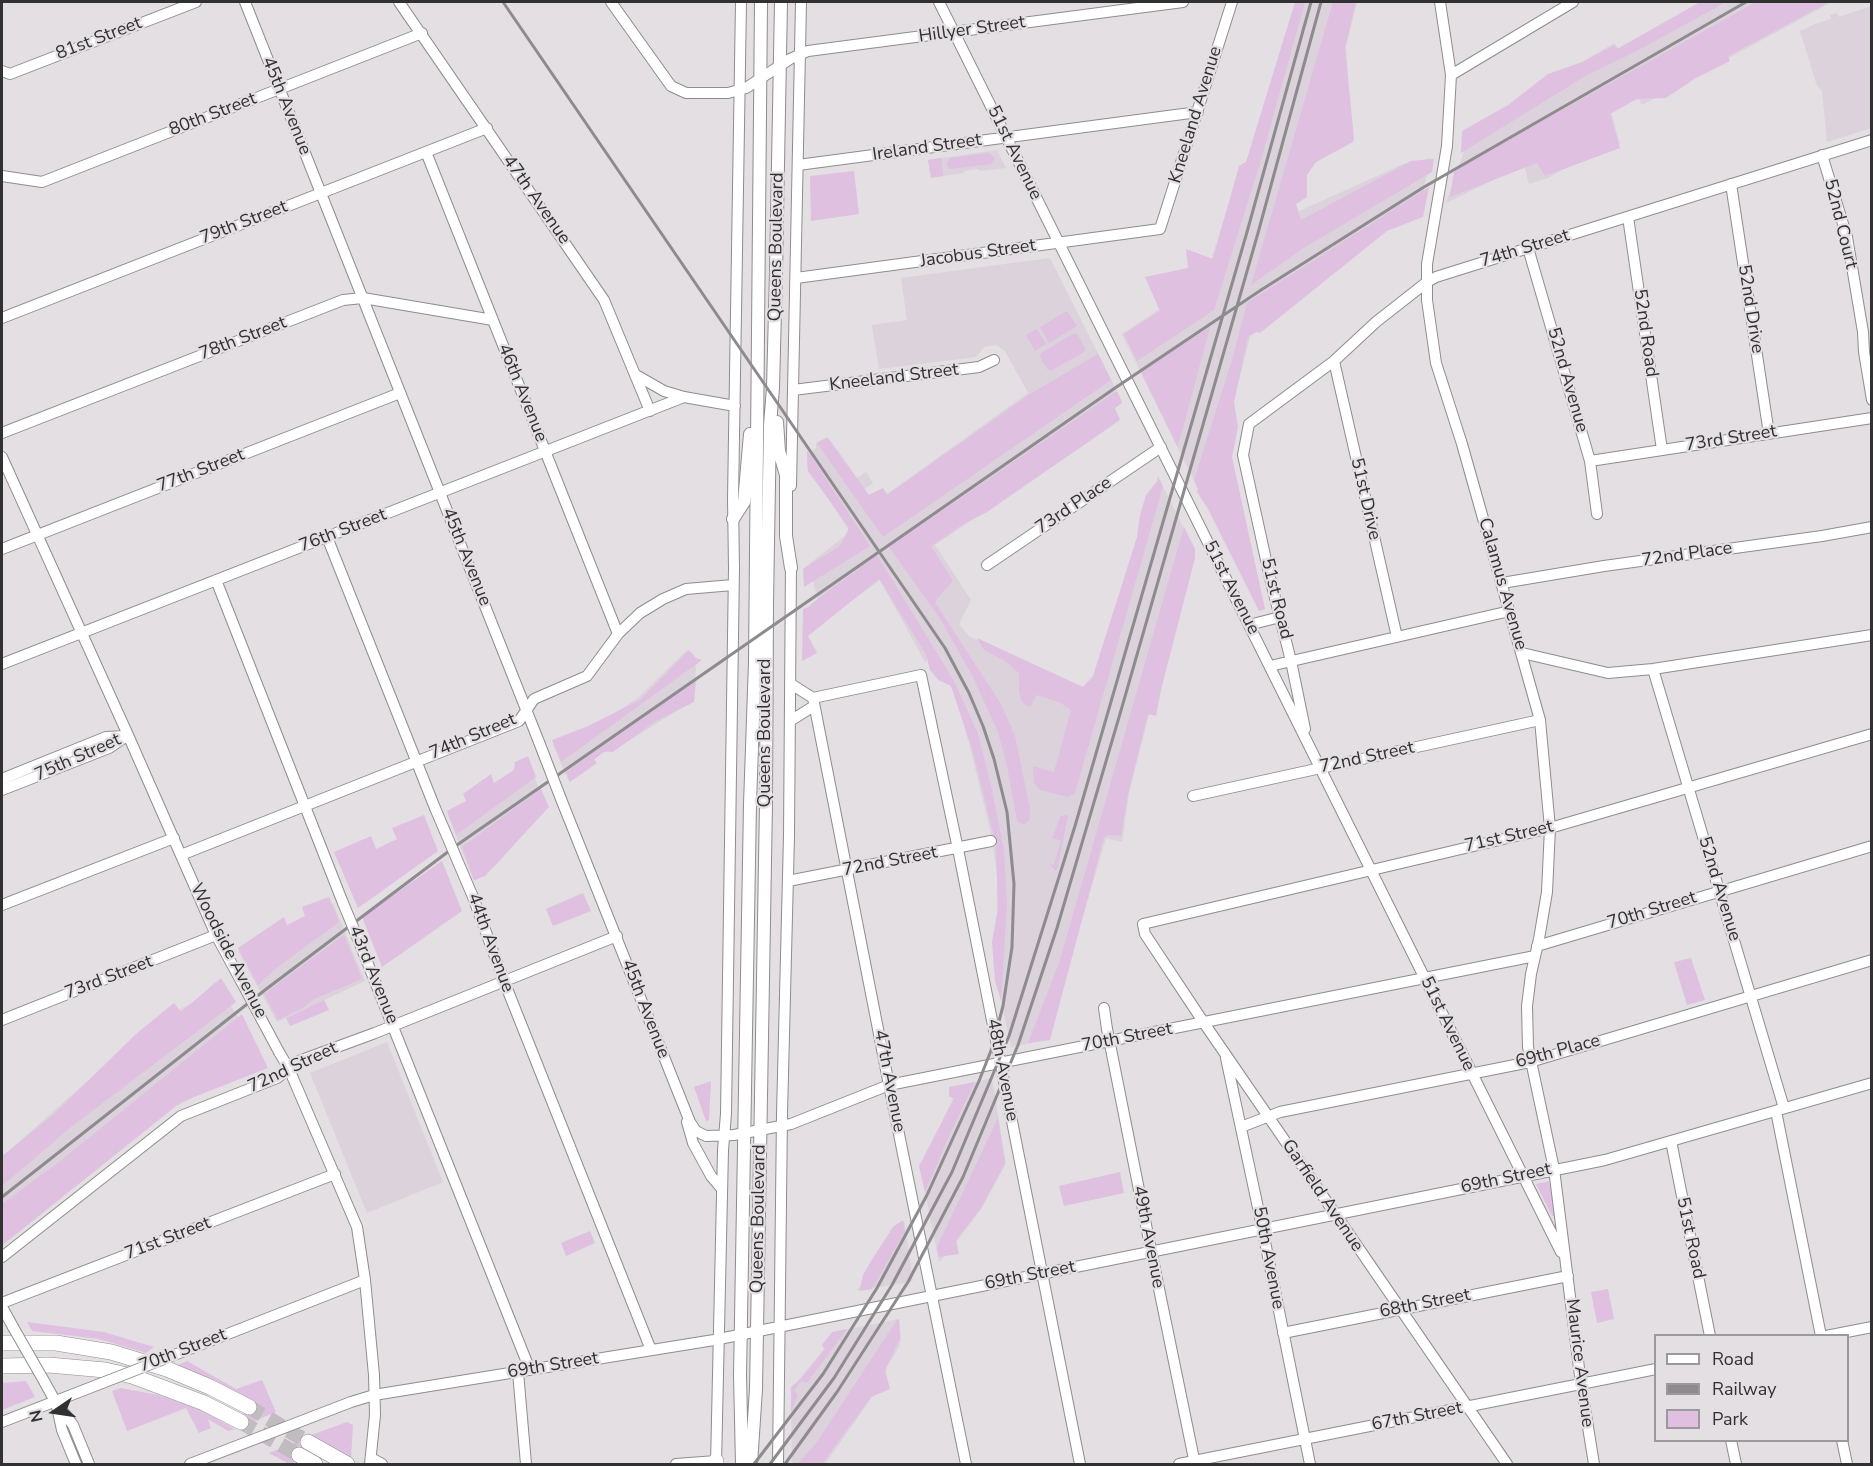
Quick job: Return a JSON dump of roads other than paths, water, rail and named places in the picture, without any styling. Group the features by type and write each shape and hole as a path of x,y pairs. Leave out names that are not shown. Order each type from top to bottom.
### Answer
{"highway":[{"path":"2,1343 56,1343 111,1352 167,1369 249,1407"},
{"path":"2,1366 60,1366 105,1370 132,1376 204,1403 240,1422"},
{"path":"308,1442 347,1464"},
{"path":"299,1455 315,1464"}],"main road":[{"name":"Queens Boulevard","path":"742,1464 740,1375 754,662 757,346 764,77 761,2"},
{"name":"Queens Boulevard","path":"751,1464 756,1389 770,425 773,388 781,2"},
{"path":"733,519 742,507 745,497 751,387 757,346"},
{"path":"773,388 779,451 786,475 786,536 791,568"}],"street":[{"name":"81st Street","path":"2,71 10,74 196,2"},
{"name":"45th Avenue","path":"244,2 686,1113 700,1134 724,1136"},
{"name":"47th Avenue","path":"399,2 604,300 650,411"},
{"path":"611,2 664,79 675,89 682,92 699,93 740,91"},
{"name":"Queens Boulevard","path":"715,1463 726,1114 741,2"},
{"name":"Queens Boulevard","path":"778,1464 791,684 793,390 801,2"},
{"name":"51st Avenue","path":"939,2 1522,1176"},
{"name":"Hillyer Street","path":"740,91 800,54 1183,2"},
{"name":"Kneeland Avenue","path":"1160,229 1232,2"},
{"name":"Calamus Avenue","path":"1440,2 1451,75 1447,146 1427,264 1427,282 1436,363 1502,583 1540,720 1550,828 1547,892 1527,1006 1527,1021 1530,1062 1554,1169"},
{"path":"1451,75 1573,2"},
{"name":"80th Street","path":"2,176 42,182 422,33"},
{"name":"Ireland Street","path":"798,165 1198,112"},
{"name":"79th Street","path":"2,318 487,128"},
{"name":"74th Street","path":"1243,455 1249,424 1334,361 1376,322 1436,277 1872,140"},
{"name":"46th Avenue","path":"426,152 618,634"},
{"name":"52nd Court","path":"1822,155 1847,237 1872,400"},
{"name":"52nd Drive","path":"1731,184 1769,434"},
{"name":"52nd Road","path":"1628,217 1662,450"},
{"name":"Jacobus Street","path":"796,278 1160,229"},
{"name":"52nd Avenue","path":"1528,248 1590,461 1597,514"},
{"name":"78th Street","path":"2,433 343,300 363,298 493,320"},
{"name":"Kneeland Street","path":"793,390 979,367 994,360"},
{"name":"51st Drive","path":"1334,361 1397,637"},
{"path":"636,375 664,391 735,406"},
{"name":"77th Street","path":"2,549 400,393"},
{"name":"76th Street","path":"2,664 684,397"},
{"name":"73rd Street","path":"1590,461 1872,418"},
{"name":"73rd Place","path":"987,565 1161,447"},
{"name":"51st Road","path":"1243,455 1308,743"},
{"name":"Woodside Avenue","path":"2,456 129,735 216,935 289,1069 357,1227 365,1280 374,1395 371,1461"},
{"name":"72nd Place","path":"1502,583 1872,527"},
{"name":"44th Avenue","path":"327,537 473,897 504,981 651,1350"},
{"name":"43rd Avenue","path":"216,580 530,1370"},
{"name":"74th Street","path":"181,855 519,721 534,699 587,676 618,634 640,614 663,599 686,589 734,585"},
{"path":"1269,666 1510,611"},
{"path":"1249,625 1280,617"},
{"path":"1522,653 1608,673 1653,669 1872,635"},
{"name":"52nd Avenue","path":"1653,669 1752,996 1780,1109 1821,1334"},
{"name":"48th Avenue","path":"814,702 921,675 958,849 1080,1464"},
{"path":"790,721 814,702 791,684"},
{"name":"47th Avenue","path":"814,702 966,1464"},
{"name":"72nd Street","path":"1193,796 1540,720"},
{"name":"71st Street","path":"1143,924 1550,828 1872,734"},
{"name":"75th Street","path":"2,778 106,737 129,735"},
{"name":"75th Street","path":"2,790 109,748 129,735"},
{"path":"2,905 174,838"},
{"name":"72nd Street","path":"788,881 991,841"},
{"name":"70th Street","path":"724,1136 791,1124 889,1085 1424,978 1536,951 1719,891 1872,846"},
{"name":"Garfield Avenue","path":"1143,924 1145,934 1204,1023 1507,1464"},
{"name":"73rd Street","path":"2,1020 216,935"},
{"name":"72nd Street","path":"2,1257 181,1116 277,1078 300,1061 617,936"},
{"name":"69th Place","path":"1240,1127 1280,1112 1530,1062 1872,960"},
{"name":"49th Avenue","path":"1104,1008 1195,1463"},
{"name":"50th Avenue","path":"1224,1052 1263,1229 1310,1464"},
{"name":"69th Street","path":"190,1464 374,1395 718,1339 1605,1160 1872,1083"},
{"name":"45th Avenue","path":"686,1113 693,1143 711,1176 722,1189"},
{"name":"51st Road","path":"1671,1141 1710,1334"},
{"name":"Maurice Avenue","path":"1554,1169 1588,1440 1594,1464"},
{"name":"71st Street","path":"2,1305 335,1174"},
{"name":"Maurice Avenue","path":"1522,1176 1565,1261"},
{"name":"68th Street","path":"1283,1333 1568,1276"},
{"name":"70th Street","path":"2,1422 365,1280"},
{"path":"2,1305 55,1401 73,1425 89,1464"},
{"path":"1831,1334 1872,1326"},
{"name":"67th Street","path":"1179,1464 1195,1463 1654,1370"},
{"path":"518,1372 526,1464"},
{"path":"55,1401 76,1464"},
{"path":"1731,1442 1736,1464"},
{"path":"1842,1442 1847,1464"},
{"path":"371,1461 382,1464"},
{"path":"676,1464 715,1463"}],"tunnel":[{"path":"249,1407 308,1442"},
{"path":"241,1422 299,1455"}],"railway":[{"path":"503,2 945,648 969,693 983,726 1007,812 1014,884 1012,947 1003,1006 992,1048 927,1195 877,1288 823,1374 754,1464"},
{"path":"770,1464 834,1378 892,1285 952,1172 1009,1036 1075,826 1247,232 1311,2"},
{"path":"785,1464 837,1392 908,1282 963,1177 1018,1045 1057,928 1122,707 1258,233 1321,2"},
{"path":"2,1197 265,990 457,845 1115,388 1261,290 1424,187 1746,2"}]}
